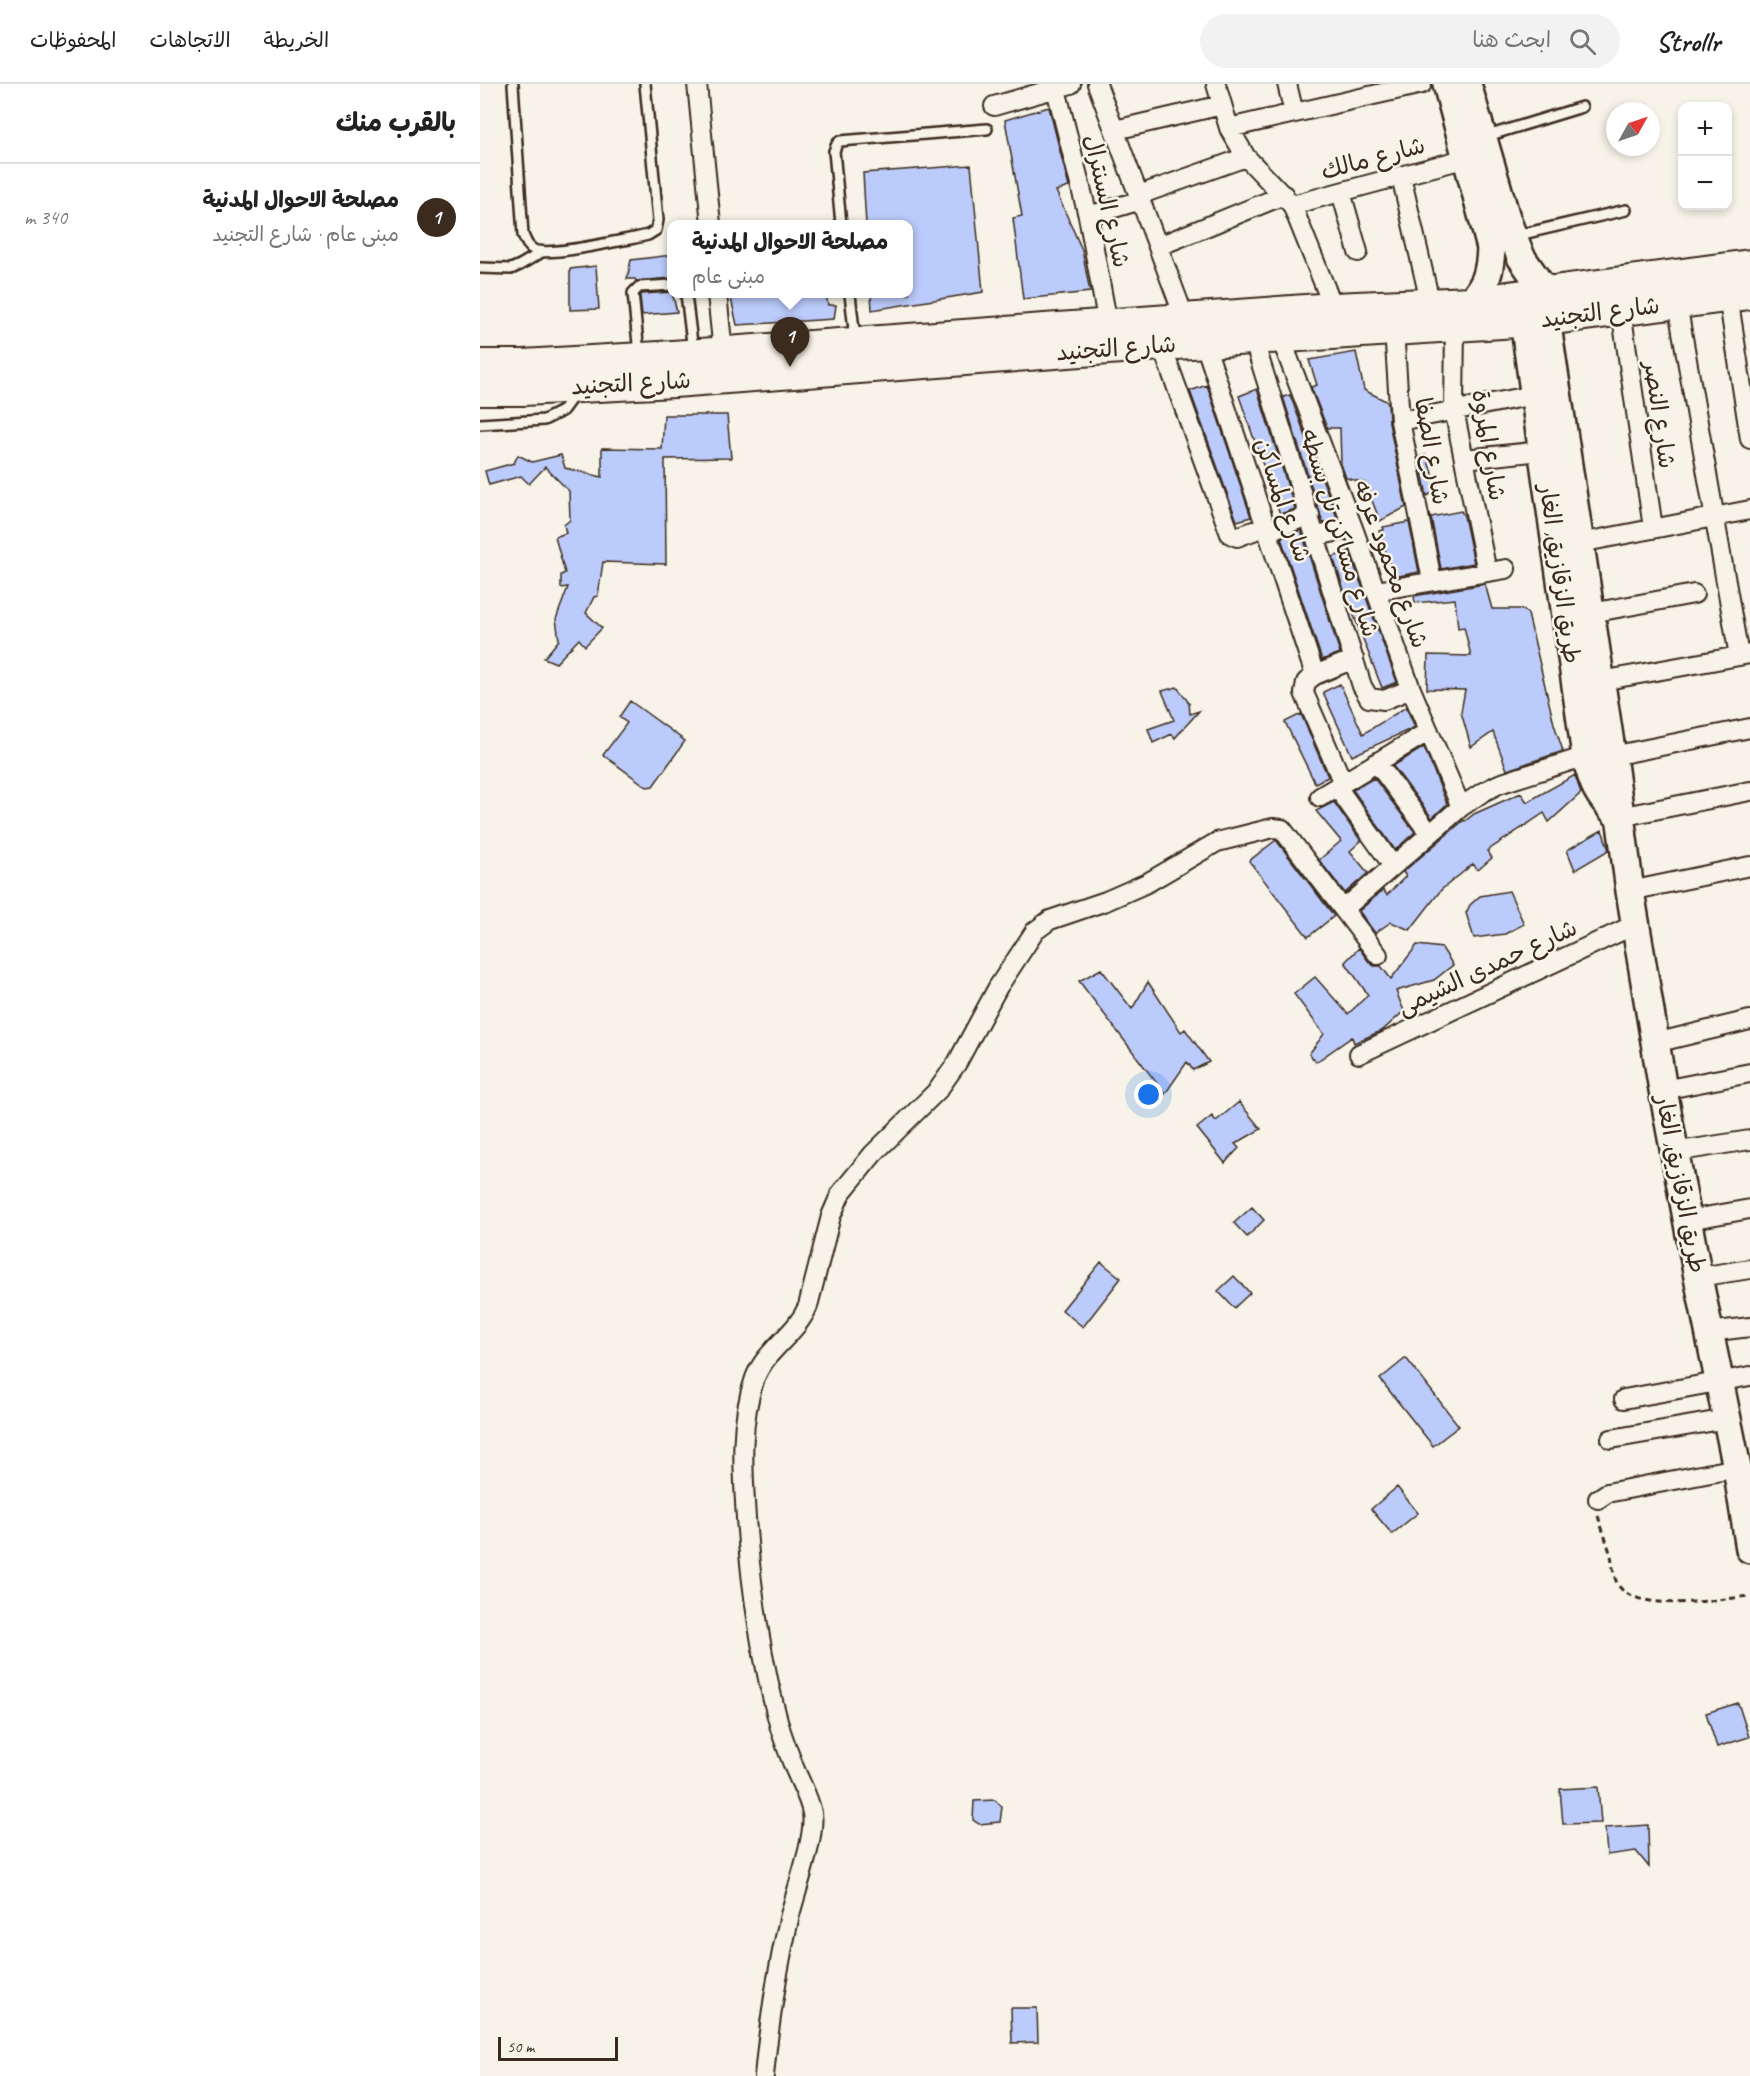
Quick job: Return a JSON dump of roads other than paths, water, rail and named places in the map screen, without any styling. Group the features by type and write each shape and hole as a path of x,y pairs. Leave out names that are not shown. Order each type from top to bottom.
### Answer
{"highway":[{"name":"شارع التجنيد","path":"1538,311 1750,266"},
{"name":"شارع التجنيد","path":"480,366 639,359 1108,325 1266,337 1394,329 1463,314 1621,310 1739,295"},
{"name":"شارع التجنيد","path":"480,390 674,381 1161,344 1194,330 1334,309 1431,306 1463,314"},
{"path":"480,381 523,389"}],"main road":[{"path":"1447,84 1497,193 1538,311"},
{"path":"1463,314 1483,287 1490,268 1491,248 1467,84"},
{"name":"طريق الزقازيق, الغار","path":"1538,311 1534,395 1586,756 1592,781 1602,798 1619,817"},
{"name":"طريق الزقازيق, الغار","path":"1538,311 1580,543 1630,891 1663,1090 1737,1468 1750,1546"}],"street":[{"path":"697,84 711,220"},
{"name":"شارع المساكن","path":"1097,84 1194,330 1268,529 1315,675"},
{"path":"1216,84 1229,128 1246,157 1288,200 1334,309"},
{"path":"1287,84 1294,113"},
{"path":"1229,128 1294,113 1374,89 1422,84"},
{"name":"شارع السنترال","path":"994,106 1063,86 1108,325"},
{"path":"1115,130 1222,105"},
{"name":"شارع مالك","path":"1159,246 1288,200 1341,192 1401,176 1478,149"},
{"path":"1088,216 1246,157"},
{"path":"1401,176 1431,306"},
{"path":"1341,192 1358,252"},
{"path":"1739,295 1750,432"},
{"name":"شارع التجنيد","path":"708,353 716,298"},
{"path":"1601,681 1744,655 1714,516 1677,303"},
{"name":"شارع النصر","path":"1621,310 1653,528"},
{"name":"شارع المروة","path":"1463,314 1454,410 1487,572"},
{"name":"شارع الصفا","path":"1394,329 1400,421 1432,580"},
{"name":"شارع مساكن تل بسطه","path":"1266,337 1310,515 1362,686 1370,698 1384,700 1411,689"},
{"name":"شارع محمود عرفه","path":"1266,337 1353,528 1411,689 1461,807"},
{"path":"1161,344 1230,534 1237,537 1310,515"},
{"path":"1400,421 1534,395"},
{"path":"1464,459 1542,451"},
{"path":"1580,543 1750,510"},
{"path":"1317,536 1353,528"},
{"path":"1376,591 1506,569"},
{"path":"1590,614 1694,594"},
{"path":"1354,659 1315,675 1306,682 1304,693 1340,785 1393,866"},
{"path":"1612,756 1750,728"},
{"path":"1320,797 1429,731"},
{"path":"1344,909 1461,807 1499,784 1586,756"},
{"path":"1377,763 1430,834"},
{"path":"1619,817 1750,791"},
{"path":"764,2076 779,1966 810,1838 812,1815 806,1792 793,1765 781,1730 766,1672 750,1563 745,1495 744,1449 748,1402 763,1362 802,1320 808,1306 831,1216 841,1193 873,1154 938,1090 957,1064 998,987 1035,931 1050,920 1106,901 1147,883 1217,843 1273,828 1282,829 1378,955"},
{"path":"1630,891 1750,866"},
{"name":"شارع حمدى الشيمى","path":"1359,1054 1636,924"},
{"path":"1655,1043 1750,1020"},
{"path":"1663,1090 1750,1073"},
{"path":"1674,1152 1750,1140"},
{"path":"1688,1220 1750,1209"},
{"path":"1698,1277 1750,1269"},
{"path":"1709,1332 1750,1327"},
{"path":"1624,1398 1750,1376"},
{"path":"1611,1439 1727,1419"},
{"path":"1599,1499 1617,1491 1737,1468"}],"lane":[{"path":"513,84 523,235 526,244 533,250 542,252 635,238 648,235 656,230 657,210 645,84"},
{"path":"1478,149 1582,107"},
{"path":"841,220 834,151 840,141 987,129"},
{"path":"1513,236 1626,210"},
{"path":"480,268 511,269 542,252"},
{"path":"639,359 633,293 639,287 667,285"},
{"path":"687,298 708,353"},
{"path":"849,298 855,343"},
{"path":"480,424 544,420 553,417 569,403 579,386"}],"place":[{"name":"مصلحة الاحوال المدنية","path":"790,367"}]}
